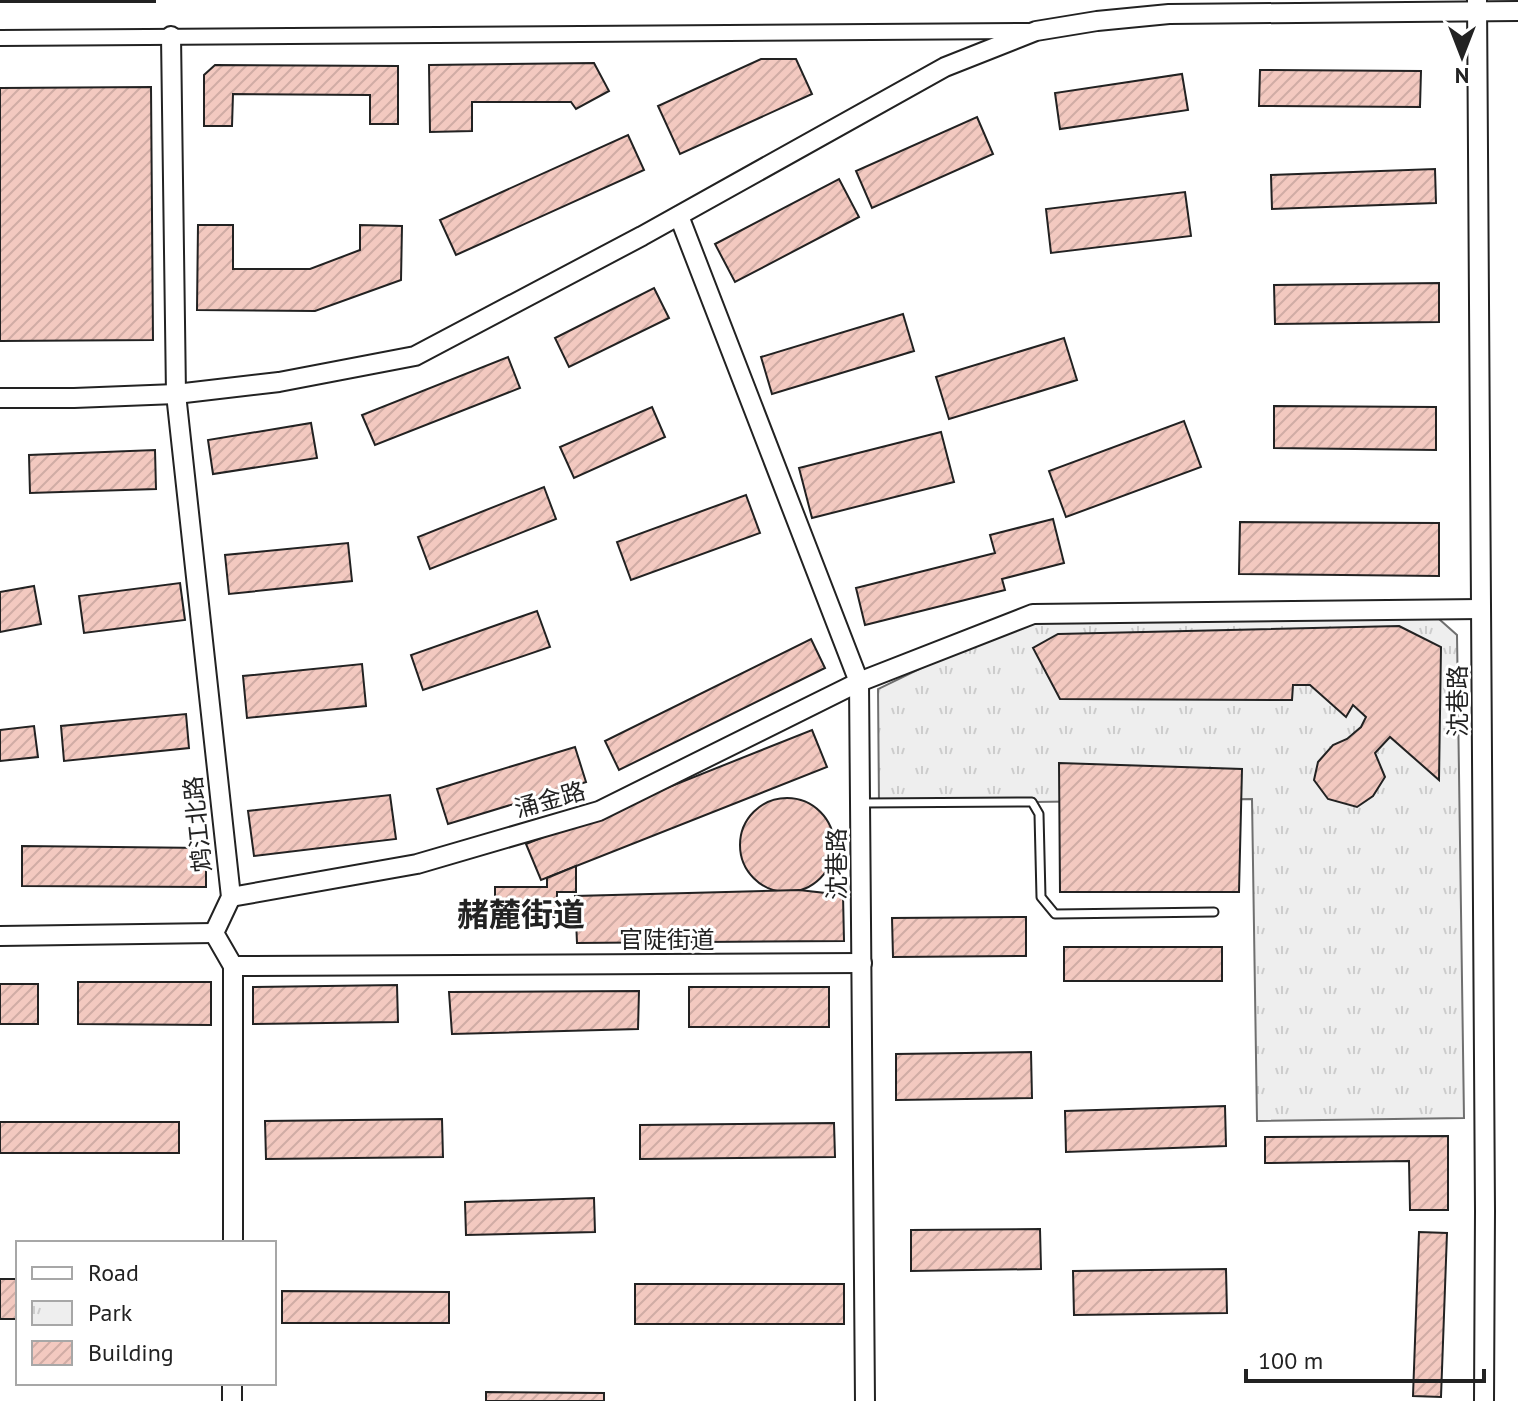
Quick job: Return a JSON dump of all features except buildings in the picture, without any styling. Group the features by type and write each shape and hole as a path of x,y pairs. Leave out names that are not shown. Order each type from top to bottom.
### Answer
{"street":[{"path":"0,38 1036,31 1169,14 1477,5 1518,11"},
{"name":"沈巷路","path":"1477,5 1484,1401"},
{"path":"0,398 176,394 279,382 415,356 679,216 945,67 1036,31"},
{"name":"鸩江北路","path":"171,36 176,394 231,897 214,933"},
{"name":"沈巷路","path":"679,216 859,682 865,1401"},
{"name":"涌金路","path":"231,897 417,864 599,811 859,682 1033,614 1481,609"},
{"path":"0,936 214,933 233,966 233,1241"},
{"name":"官陡街道","path":"233,966 862,963"}],"lane":[{"path":"861,803 1032,802 1039,814 1041,897 1055,914 1214,912"}],"green space":[{"path":"1033,614 1439,619 1457,635 1464,1118 1257,1121 1252,799 879,804 878,689"}],"district":[{"name":"赭麓街道","path":"521,915"}]}
